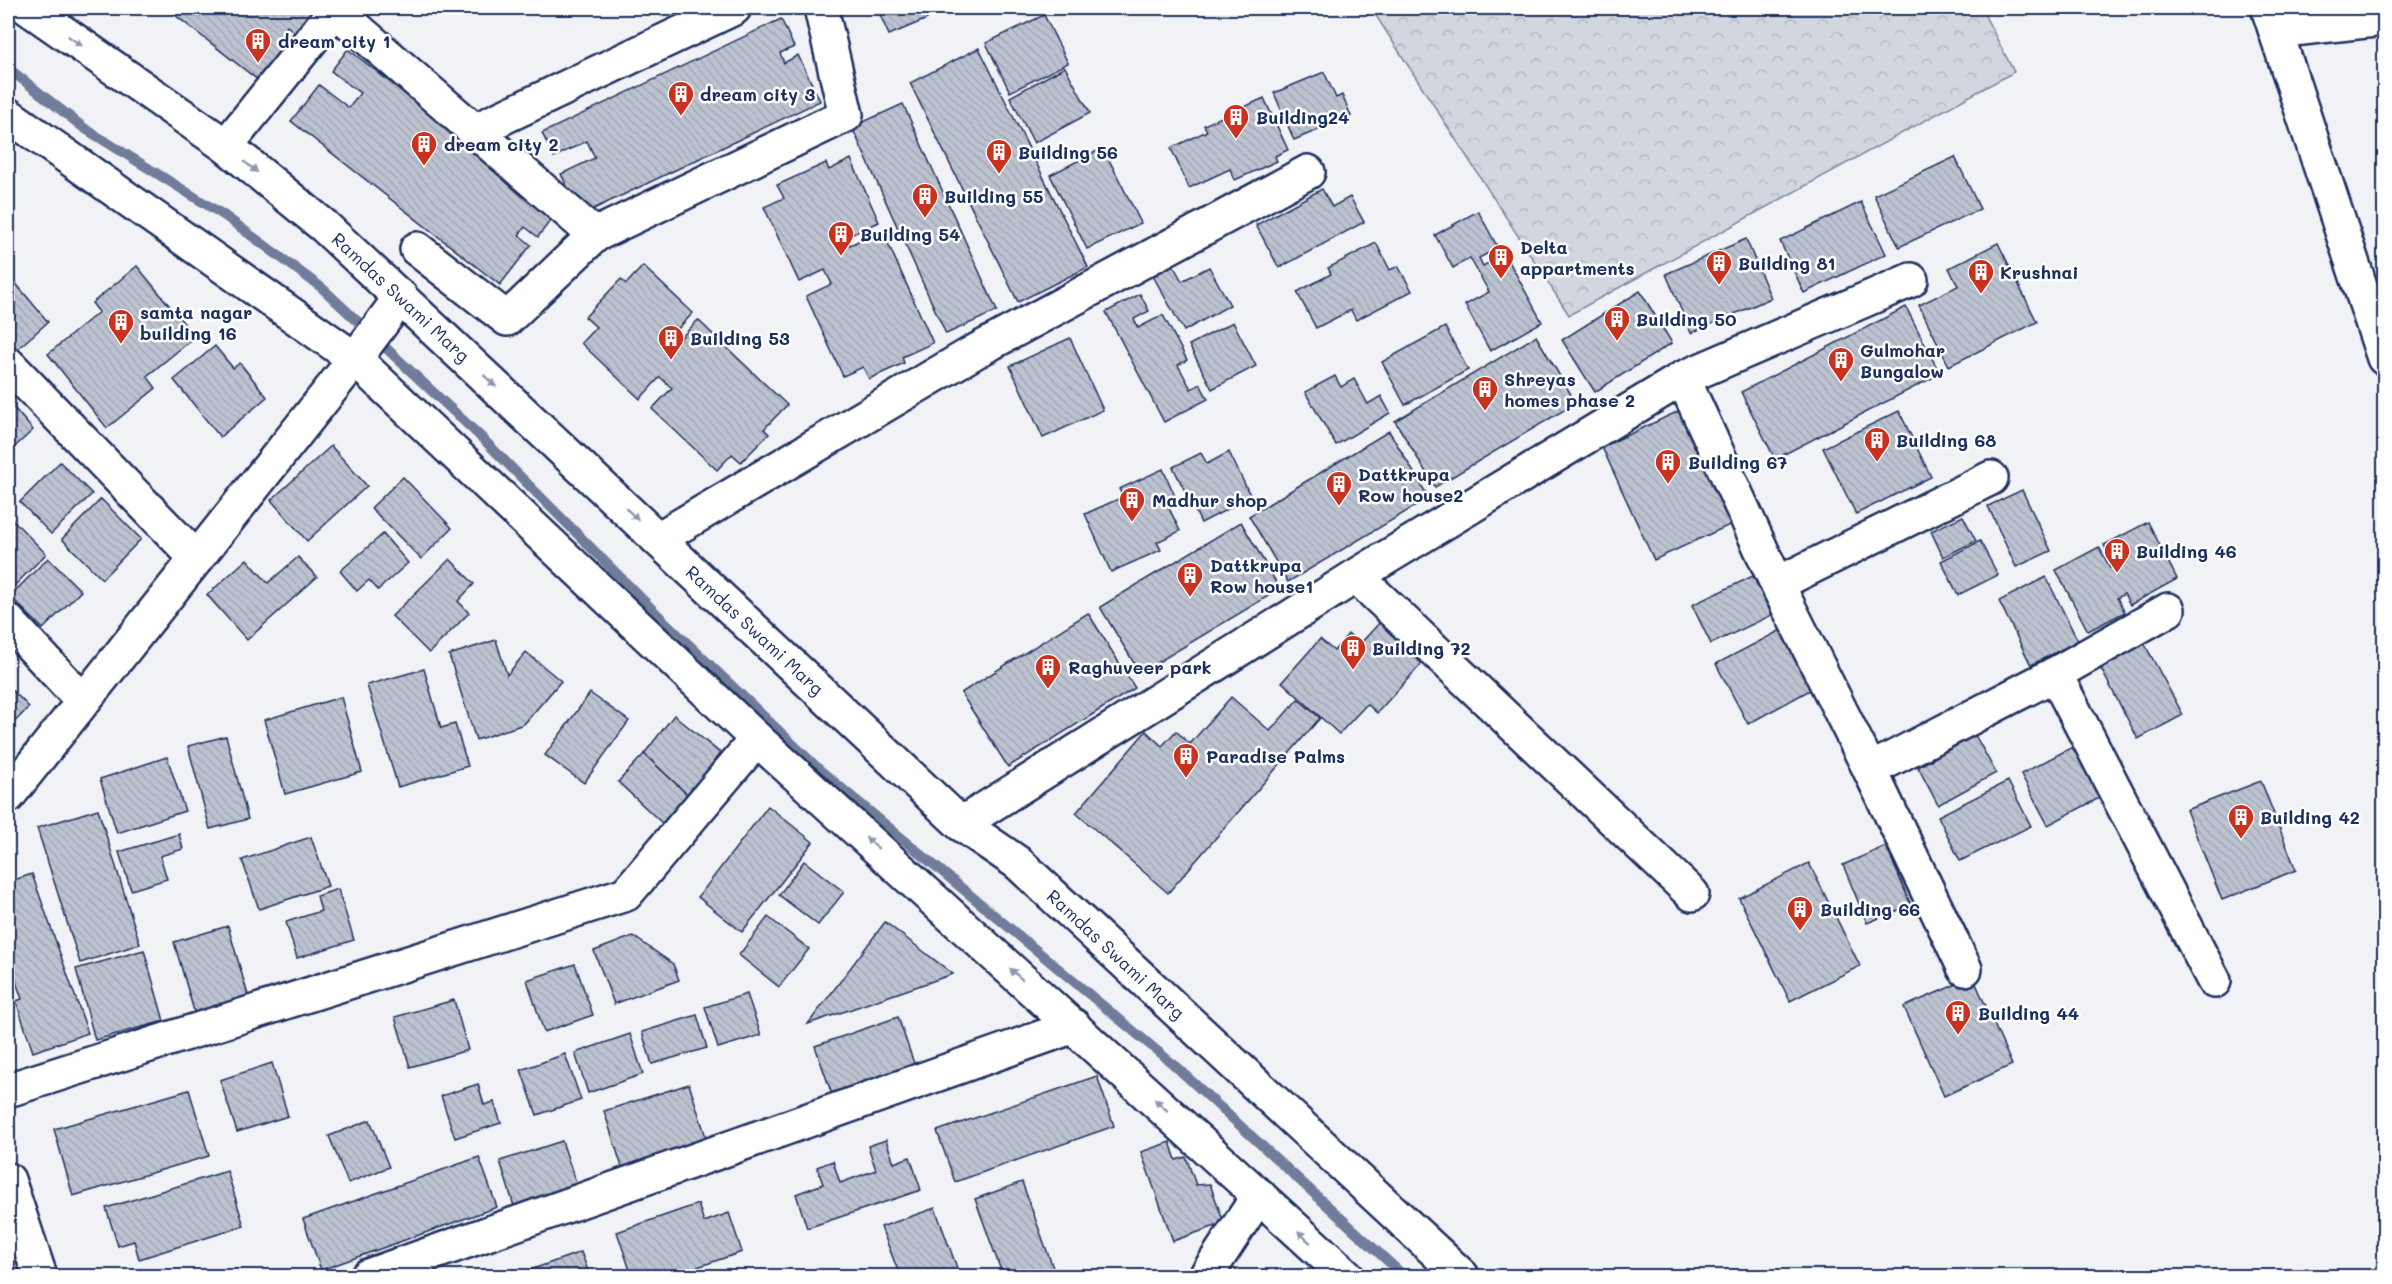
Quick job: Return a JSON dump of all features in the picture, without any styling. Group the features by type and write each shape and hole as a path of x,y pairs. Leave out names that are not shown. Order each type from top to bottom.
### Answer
{"street":[{"name":"Ramdas Swami Marg","path":"27,8 226,146 324,226 394,307 658,539 961,824 1018,863 1462,1276"},
{"path":"226,146 335,8 595,235"},
{"path":"474,131 734,8"},
{"path":"417,249 507,319 595,235 846,115 821,8"},
{"path":"2385,19 2272,19 2374,289 2385,358"},
{"path":"8,116 357,356 757,739 1347,1276"},
{"path":"658,539 976,351 1308,172"},
{"path":"961,824 1356,576 1683,378 1911,280"},
{"path":"8,796 394,307"},
{"path":"8,364 196,558"},
{"path":"1683,378 1777,584 1870,770 1965,969"},
{"path":"1777,584 1991,478"},
{"path":"1356,576 1692,894"},
{"path":"1870,770 2055,674 2168,610"},
{"path":"8,621 83,701"},
{"path":"2055,674 2214,981"},
{"path":"8,1090 626,894 757,739"},
{"path":"368,1276 1074,1026"},
{"path":"8,1180 40,1276"},
{"path":"1206,1276 1259,1195"}],"green space":[{"path":"1371,8 1981,8 2014,72 1569,315"}],"building":[{"name":"dream city 1","path":"166,8 313,8 318,12 300,36 287,26 281,34 294,44 263,84"},
{"path":"877,8 923,8 927,19 889,35"},
{"path":"1044,15 1068,63 1010,92 986,43"},
{"name":"dream city 3","path":"781,19 794,47 780,53 784,63 798,55 820,101 581,215 561,174 595,158 587,141 554,157 542,133"},
{"name":"Building 56","path":"979,48 1088,267 1018,302 910,83"},
{"name":"dream city 2","path":"348,49 556,213 538,237 525,227 519,235 531,245 500,285 291,121 319,85 349,108 360,93 331,71"},
{"path":"1065,67 1090,113 1034,143 1010,97"},
{"path":"1324,72 1336,98 1342,95 1351,116 1294,140 1274,93"},
{"name":"Building24","path":"1264,98 1288,150 1275,156 1277,161 1235,180 1230,169 1189,188 1171,148 1207,131 1204,125"},
{"name":"Building 55","path":"903,104 997,311 946,334 852,127"},
{"path":"1103,148 1141,223 1087,249 1050,175"},
{"path":"1955,157 1980,209 1899,247 1874,195"},
{"name":"Building 54","path":"851,159 879,222 846,237 850,245 882,230 933,343 902,357 904,363 869,379 863,367 843,376 806,296 832,284 825,270 799,282 764,207 784,198 777,185 826,163 829,170"},
{"path":"1322,189 1332,207 1350,197 1364,222 1279,268 1256,225"},
{"path":"1861,202 1886,254 1804,293 1780,241"},
{"name":"Delta appartments","path":"1478,211 1498,248 1479,258 1483,266 1505,254 1542,322 1490,351 1465,305 1489,292 1470,258 1453,268 1435,235"},
{"name":"Building 81","path":"1746,239 1771,298 1691,333 1666,274"},
{"path":"1376,243 1390,270 1398,266 1412,291 1356,320 1351,310 1316,328 1297,292 1331,274 1328,268"},
{"name":"Krushnai","path":"1998,243 2037,322 1949,366 1919,305 1958,286 1949,268"},
{"path":"1173,265 1182,281 1209,267 1230,305 1184,331 1153,276"},
{"name":"samta nagar building 16","path":"137,266 195,337 147,376 156,388 107,428 48,354 99,312 92,303"},
{"name":"Building 53","path":"643,266 693,313 668,339 674,345 698,320 787,405 764,429 769,434 741,462 732,454 717,470 652,409 672,388 660,377 640,399 581,343 596,327 585,317 621,279 626,284"},
{"path":"8,274 48,322 14,352 8,344"},
{"name":"Building 50","path":"1640,291 1672,343 1595,392 1562,340"},
{"path":"1140,294 1149,311 1134,319 1138,328 1163,315 1187,360 1178,365 1191,389 1200,384 1208,399 1164,422 1106,312"},
{"name":"Gulmohar Bungalow","path":"1906,307 1940,374 1775,459 1741,392"},
{"path":"1233,322 1256,366 1212,389 1189,345"},
{"path":"1445,327 1468,370 1405,405 1382,362"},
{"name":"Shreyas homes phase 2","path":"1536,336 1576,403 1435,487 1395,421"},
{"path":"1070,338 1103,410 1043,438 1010,366"},
{"path":"215,346 233,368 240,363 267,397 220,437 174,380"},
{"path":"1335,376 1341,387 1354,379 1368,404 1381,396 1390,413 1336,445 1305,392"},
{"path":"8,401 33,430 8,453"},
{"name":"Building 67","path":"1681,410 1734,523 1654,560 1602,447"},
{"name":"Building 68","path":"1899,411 1931,477 1856,514 1823,448"},
{"name":"Dattkrupa Row house2","path":"1389,431 1429,498 1288,582 1249,516"},
{"path":"331,446 367,486 307,541 271,500"},
{"path":"1229,452 1251,497 1201,523 1173,467 1201,453 1207,464"},
{"path":"60,462 92,494 51,534 20,502"},
{"name":"Madhur shop","path":"1163,469 1177,501 1168,506 1180,531 1157,542 1161,550 1111,572 1085,514 1123,497 1119,489"},
{"path":"403,477 452,528 421,559 371,508"},
{"path":"2022,490 2051,551 2016,567 1988,506"},
{"path":"101,499 141,539 102,579 62,539"},
{"path":"8,515 46,554 11,589 8,586"},
{"path":"1963,516 1976,541 1943,557 1931,531"},
{"name":"Dattkrupa Row house1","path":"1241,522 1280,589 1140,673 1100,607"},
{"name":"Building 46","path":"2148,522 2177,579 2130,605 2124,594 2117,598 2125,612 2088,631 2056,570 2099,547 2110,568 2115,565 2104,545"},
{"path":"383,534 408,563 378,590 369,580 357,591 340,571"},
{"path":"1980,541 1998,575 1958,595 1941,561"},
{"path":"298,557 317,577 247,640 207,595 247,559 268,583"},
{"path":"48,558 81,591 43,629 10,596"},
{"path":"450,559 474,584 458,601 469,613 429,653 392,616"},
{"path":"1753,576 1772,615 1711,644 1692,605"},
{"path":"2046,577 2078,641 2031,665 1999,601"},
{"name":"Raghuveer park","path":"1088,613 1135,688 1008,767 961,693"},
{"name":"Building 72","path":"1381,621 1425,660 1377,713 1367,704 1339,734 1282,682 1320,639 1334,651 1348,634 1360,644"},
{"path":"1781,630 1812,689 1748,724 1716,664"},
{"path":"496,640 507,675 526,652 561,681 524,724 476,740 449,655"},
{"path":"2143,641 2183,715 2138,739 2099,665"},
{"path":"424,669 441,728 455,724 468,766 398,787 367,685"},
{"path":"8,686 29,707 8,729"},
{"path":"590,693 629,721 584,783 545,755"},
{"path":"341,697 362,772 285,794 264,720"},
{"name":"Paradise Palms","path":"1231,697 1270,731 1298,699 1320,718 1168,893 1076,813 1146,731 1162,746 1176,731 1190,744"},
{"path":"674,715 720,753 689,796 644,754"},
{"path":"1975,735 1996,773 1938,805 1918,767"},
{"path":"226,736 248,819 210,829 188,746"},
{"path":"2082,742 2109,793 2048,825 2021,774"},
{"path":"644,754 689,796 663,824 618,782"},
{"path":"167,757 185,811 117,833 100,779"},
{"path":"2008,781 2031,826 1960,861 1938,816"},
{"name":"Building 42","path":"2261,781 2296,870 2222,900 2186,810"},
{"path":"768,806 813,842 742,932 698,897"},
{"path":"98,809 140,944 80,963 37,828"},
{"path":"179,834 183,849 160,856 167,879 131,890 119,852"},
{"path":"311,837 328,886 259,909 242,860"},
{"path":"1886,846 1911,905 1867,923 1843,865"},
{"path":"804,861 844,892 818,925 779,895"},
{"name":"Building 66","path":"1809,863 1860,966 1790,1001 1739,898"},
{"path":"32,874 88,1033 33,1052 16,1001 22,999 11,967 8,969 8,914 10,913 8,882"},
{"path":"338,889 354,940 297,958 286,922 321,911 317,896"},
{"path":"768,917 809,949 779,987 739,955"},
{"path":"885,922 953,974 808,1024"},
{"path":"228,926 250,1002 196,1018 174,942"},
{"path":"633,936 673,964 679,980 614,1004 594,951"},
{"path":"144,950 164,1021 95,1040 76,969"},
{"path":"575,964 593,1015 544,1032 527,980"},
{"name":"Building 44","path":"1973,977 2012,1065 1944,1096 1904,1007"},
{"path":"747,994 761,1035 718,1048 705,1007"},
{"path":"454,1000 468,1050 410,1067 395,1017"},
{"path":"697,1015 707,1048 652,1064 642,1032"},
{"path":"898,1017 918,1075 835,1103 815,1046"},
{"path":"630,1034 643,1074 588,1093 575,1053"},
{"path":"565,1054 581,1100 537,1115 521,1070"},
{"path":"272,1063 288,1116 237,1132 220,1080"},
{"path":"1097,1076 1114,1126 955,1182 937,1131"},
{"path":"478,1084 484,1105 494,1102 501,1123 455,1138 441,1096"},
{"path":"689,1084 707,1140 622,1167 604,1111"},
{"path":"189,1090 209,1156 73,1196 54,1129"},
{"path":"370,1120 389,1167 348,1183 329,1136"},
{"path":"886,1140 894,1163 910,1157 921,1190 807,1228 796,1194 823,1184 817,1167 833,1161 840,1183 876,1170 868,1146"},
{"path":"562,1141 577,1186 514,1206 500,1161"},
{"path":"1170,1142 1176,1160 1186,1157 1196,1185 1210,1184 1224,1223 1173,1241 1141,1152"},
{"path":"479,1157 497,1207 321,1270 303,1219"},
{"path":"227,1171 244,1226 139,1259 134,1241 118,1246 106,1208"},
{"path":"1022,1182 1056,1276 1003,1276 975,1199"},
{"path":"698,1204 704,1222 729,1213 742,1252 671,1276 632,1276 617,1232"},
{"path":"935,1208 960,1276 900,1276 881,1227"},
{"path":"581,1252 590,1276 513,1276"}],"waterway":[{"path":"8,68 84,128 225,216 322,288 482,438 660,617 820,770 1173,1064 1404,1276"}],"place":[{"name":"dream city 1","path":"258,64"},
{"name":"dream city 3","path":"681,117"},
{"name":"Building24","path":"1236,140"},
{"name":"dream city 2","path":"424,167"},
{"name":"Building 56","path":"999,175"},
{"name":"Building 55","path":"925,219"},
{"name":"Building 54","path":"841,257"},
{"name":"Delta appartments","path":"1501,280"},
{"name":"Building 81","path":"1719,286"},
{"name":"Krushnai","path":"1981,295"},
{"name":"Building 50","path":"1617,342"},
{"name":"samta nagar building 16","path":"121,345"},
{"name":"Building 53","path":"671,361"},
{"name":"Gulmohar Bungalow","path":"1841,383"},
{"name":"Shreyas homes phase 2","path":"1485,412"},
{"name":"Building 68","path":"1877,463"},
{"name":"Building 67","path":"1668,485"},
{"name":"Dattkrupa Row house2","path":"1339,507"},
{"name":"Madhur shop","path":"1132,523"},
{"name":"Building 46","path":"2117,574"},
{"name":"Dattkrupa Row house1","path":"1190,598"},
{"name":"Building 72","path":"1353,671"},
{"name":"Raghuveer park","path":"1048,690"},
{"name":"Paradise Palms","path":"1186,779"},
{"name":"Building 42","path":"2241,840"},
{"name":"Building 66","path":"1800,932"},
{"name":"Building 44","path":"1958,1036"}]}
